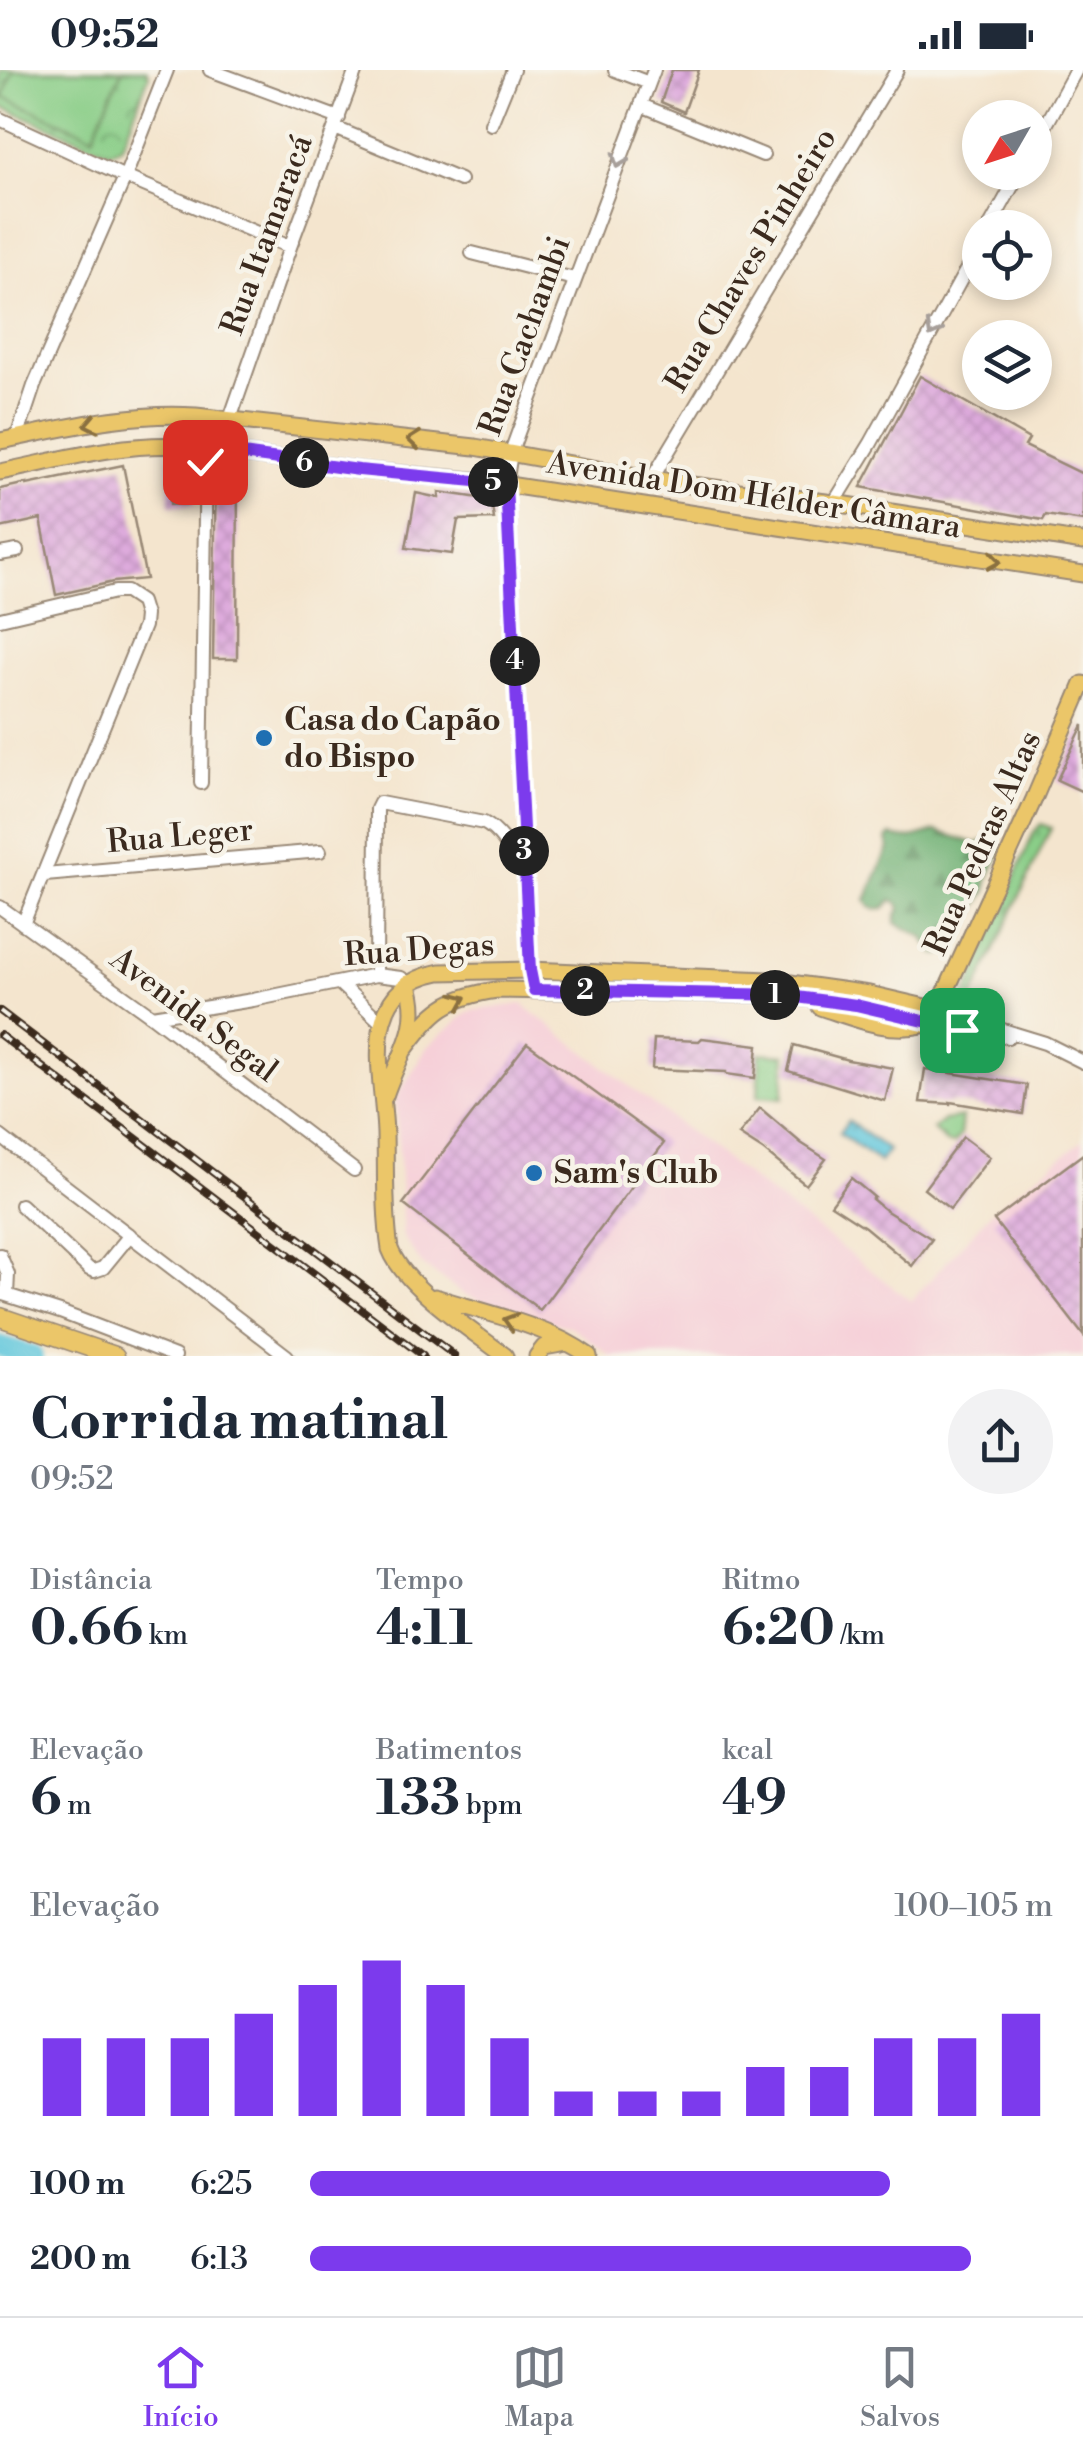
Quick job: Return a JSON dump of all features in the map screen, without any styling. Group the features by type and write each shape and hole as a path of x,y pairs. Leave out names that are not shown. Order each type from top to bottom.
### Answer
{"highway":[{"path":"0,1317 115,1356"}],"main road":[{"name":"Avenida Dom Hélder Câmara","path":"0,441 155,415 230,419 511,452 676,482 1083,542"},
{"name":"Avenida Dom Hélder Câmara","path":"0,472 142,446 206,449 359,470 506,484 1083,574"},
{"path":"622,502 641,496 653,477"},
{"name":"Rua Pedras Altas","path":"935,1016 1083,684"},
{"name":"Rua Degas","path":"408,983 440,972 530,970 780,980 870,994 935,1016"},
{"path":"408,983 391,1004 378,1038 390,1249 402,1270 427,1294 505,1356"},
{"path":"384,1100 414,1023 408,983"},
{"name":"Rua Degas","path":"404,1049 430,1016 460,998 497,990 782,995 890,1028 910,1028 935,1016"},
{"path":"427,1294 545,1332 571,1343 588,1356"},
{"path":"537,1356 544,1347 571,1343"}],"street":[{"path":"18,438 34,386 167,70"},
{"path":"210,70 460,180"},
{"name":"Rua Itamaracá","path":"230,419 356,70"},
{"path":"491,124 512,70"},
{"path":"615,70 652,76"},
{"name":"Rua Chaves Pinheiro","path":"653,477 896,70"},
{"path":"1052,113 1076,70"},
{"name":"Rua Cachambi","path":"534,990 506,484 511,452 652,76"},
{"path":"640,105 763,156"},
{"path":"1,121 290,246"},
{"path":"472,254 574,279"},
{"path":"834,503 962,278"},
{"path":"201,783 206,449"},
{"path":"0,554 17,551"},
{"path":"0,619 115,592 134,596 141,602 144,626 23,924"},
{"path":"376,976 380,803 484,823 503,840 526,875"},
{"name":"Rua Leger","path":"45,875 320,851"},
{"name":"Avenida Segal","path":"0,907 152,1016 354,1170"},
{"name":"Rua Degas","path":"152,1016 376,976 401,978 408,983"},
{"path":"340,982 382,1024"},
{"name":"Rua Degas","path":"935,1016 1045,1043 1083,1062"},
{"path":"0,1137 287,1356"},
{"path":"21,1205 94,1271 103,1268 130,1235"},
{"path":"0,1254 8,1274 3,1294 174,1356"}],"shaded area":[{"path":"522,1004 911,1301 993,1210 1083,1140 1083,1356 611,1356 572,1327 497,1308 462,1293 422,1265 403,1237 396,1098 427,1047 470,1011"}],"green space":[{"path":"0,70 147,70 149,75 121,147 109,152 0,106"},
{"path":"14,70 122,70 93,136 3,97"},
{"path":"1041,824 1051,828 969,1006 963,1002 1034,832"},
{"path":"937,831 977,844 992,837 1001,850 987,890 967,926 956,943 939,955 923,937 896,923 898,903 892,900 884,908 875,909 866,900 891,835 909,838"},
{"path":"760,1053 786,1055 783,1098 758,1096"},
{"path":"962,1117 960,1135 954,1144 946,1143 933,1129 944,1120"}],"water":[{"path":"848,1121 888,1150 879,1162 839,1133"}],"building":[{"path":"672,70 699,70 684,112 661,102"},
{"path":"920,376 962,400 962,410 979,410 1029,439 1025,446 1083,474 1083,521 1046,515 1043,520 861,487"},
{"path":"169,457 195,459 195,504 170,505"},
{"path":"216,464 238,465 237,659 213,659"},
{"path":"123,465 146,579 56,595 41,519 0,528 0,489"},
{"path":"439,492 486,499 494,519 458,520 452,554 406,548 416,493 439,498"},
{"path":"1083,725 1083,792 1057,780"},
{"path":"702,1038 758,1045 755,1078 726,1072 652,1069 654,1039"},
{"name":"Sam's Club","path":"527,1043 664,1143 540,1310 403,1204"},
{"path":"794,1045 893,1068 885,1101 788,1071"},
{"path":"925,1069 1027,1085 1023,1114 950,1102 920,1102"},
{"path":"760,1108 826,1159 806,1185 739,1135"},
{"path":"963,1137 990,1157 950,1209 924,1189"},
{"path":"1083,1154 1083,1335 994,1220"},
{"path":"851,1178 885,1210 932,1239 912,1266 831,1205"}],"waterway":[{"path":"0,1346 32,1356"}],"railway":[{"path":"0,1011 455,1356"},
{"path":"0,1035 423,1356"}],"place":[{"name":"Casa do Capão do Bispo","path":"264,738"},
{"name":"Sam's Club","path":"534,1173"}],"route":[{"path":"205,462 206,449 359,470 506,484 534,990 782,995 856,1005 962,1030"}]}
